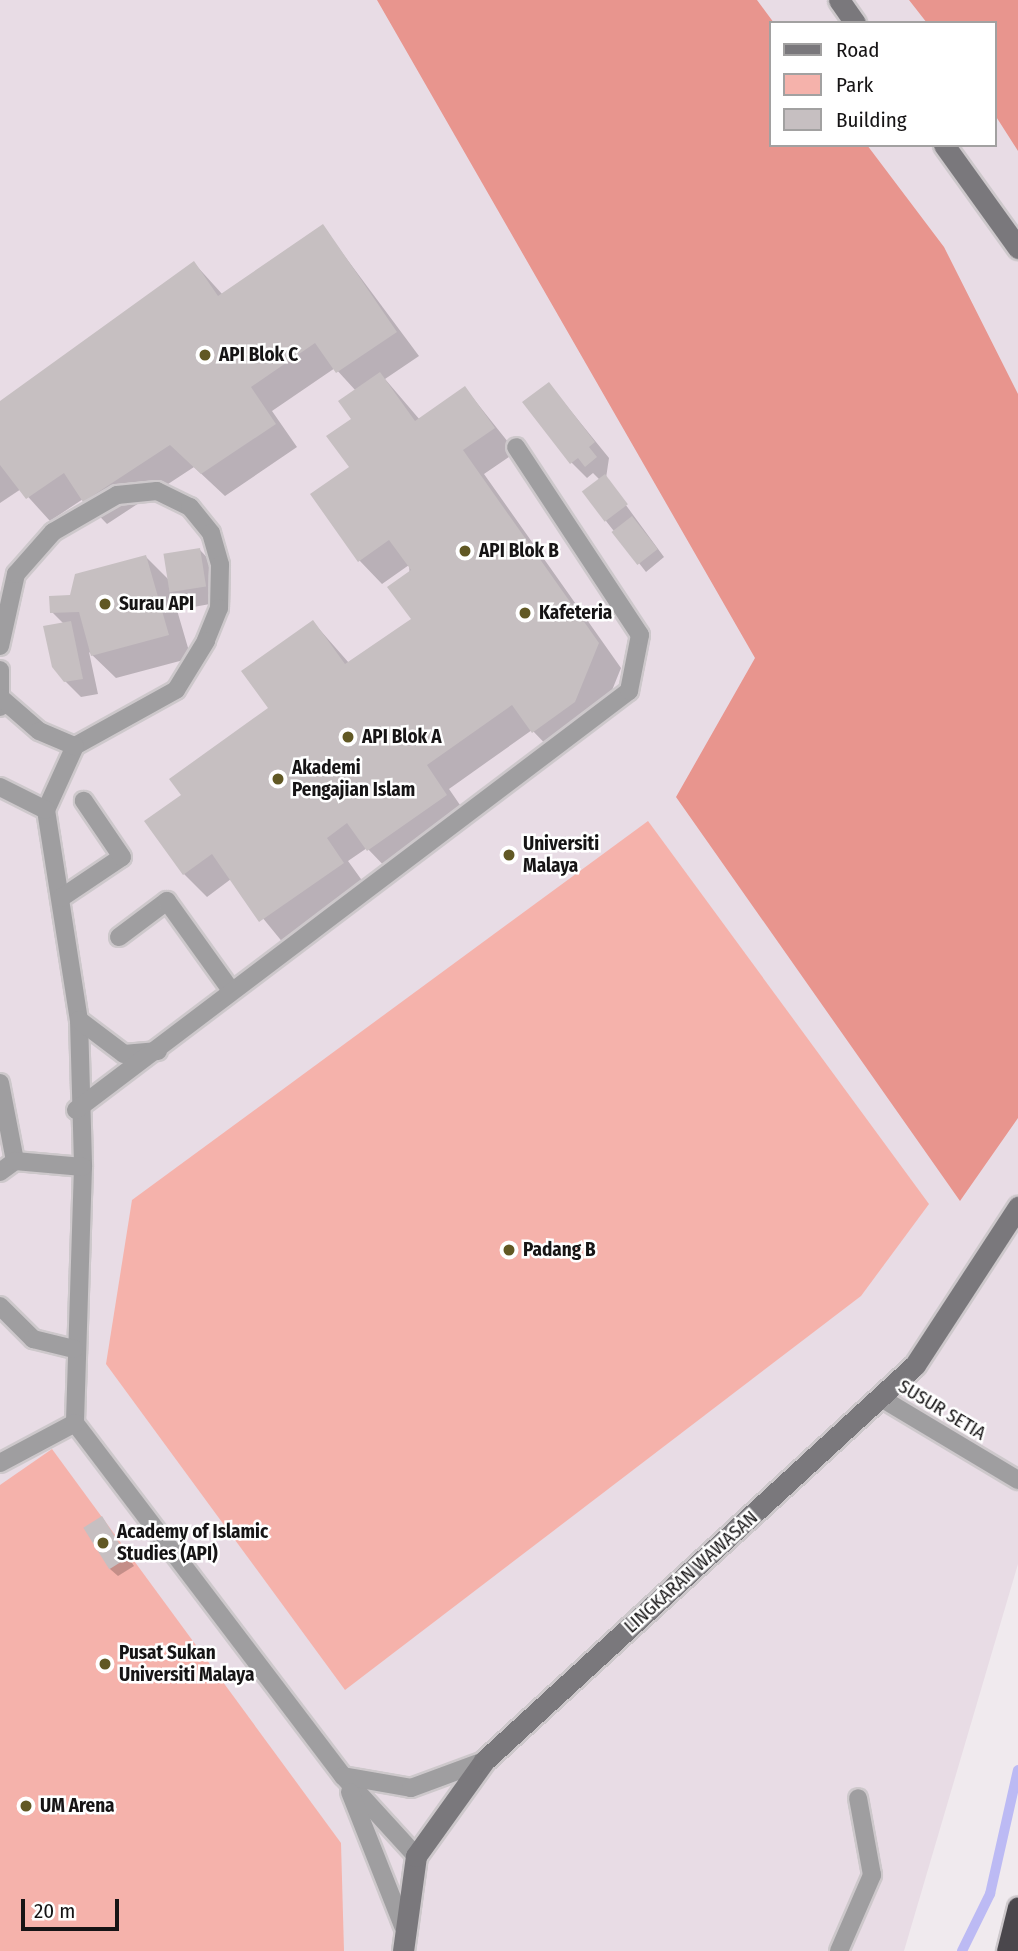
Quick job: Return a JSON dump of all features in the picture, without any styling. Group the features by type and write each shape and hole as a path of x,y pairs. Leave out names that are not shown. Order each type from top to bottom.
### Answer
{"highway":[{"path":"1007,1951 1018,1907"}],"street":[{"path":"839,0 854,21"},
{"path":"945,147 1018,248"},
{"name":"LINGKARAN WAWASAN","path":"403,1951 403,1926 416,1856 484,1761 915,1366 1018,1207"}],"lane":[{"path":"76,1110 159,1051 230,989 629,691 640,635 516,447"},
{"path":"0,646 16,574 53,532 117,495 158,491 190,507 211,533 220,565 219,608 176,690 75,747 46,810 79,1020 76,1110 83,1167 74,1349 75,1423 343,1776 416,1856"},
{"path":"0,670 1,702 39,731 75,747"},
{"path":"0,787 46,810"},
{"path":"61,898 122,857 84,801"},
{"path":"119,937 167,901 230,989"},
{"path":"79,1020 124,1054 159,1051"},
{"path":"0,1083 7,1166 83,1167"},
{"path":"0,1306 33,1339 74,1349"},
{"name":"SUSUR SETIA","path":"881,1398 1018,1480"},
{"path":"0,1463 75,1423"},
{"path":"343,1776 411,1788 484,1761"},
{"path":"343,1776 403,1926"},
{"path":"839,1951 872,1875 858,1798"}],"shaded area":[{"name":"Universiti Malaya","path":"0,0 1018,0 1018,1564 904,1951 0,1951"},
{"path":"377,0 757,0 773,21 769,21 769,147 869,147 944,247 1018,394 1018,1118 960,1201 676,797 755,658"},
{"path":"909,0 1018,0 1018,151 997,118 997,21 925,21"}],"green space":[{"name":"Padang B","path":"648,821 929,1204 861,1296 345,1690 106,1364 132,1200"},
{"name":"Pusat Sukan Universiti Malaya","path":"52,1449 341,1843 344,1951 0,1951 0,1485"}],"building":[{"name":"API Blok C","path":"323,224 397,332 336,373 315,343 251,387 276,424 201,474 170,445 83,502 64,473 26,499 0,465 0,401 194,261 218,296"},
{"path":"380,372 415,421 465,386 495,428 463,450 599,643 575,702 532,733 512,705 427,765 447,795 367,851 347,823 327,838 344,863 259,922 212,854 183,875 144,821 181,795 169,779 268,708 241,671 313,620 345,664 411,619 387,587 411,570 389,540 358,562 310,494 349,467 326,436 351,419 338,401"},
{"path":"549,382 595,442 589,447 597,457 585,467 578,458 570,464 522,402"},
{"path":"605,474 628,504 605,522 582,491"},
{"path":"632,516 658,549 637,565 612,532"},
{"path":"200,548 206,587 170,592 163,554"},
{"name":"Surau API","path":"146,555 169,635 91,656 79,612 50,613 49,596 70,595 75,574"},
{"path":"71,621 83,679 64,682 52,667 43,626"},
{"path":"102,1516 128,1558 109,1569 83,1528"}],"waterway":[{"path":"962,1951 990,1894 1018,1770"}],"place":[{"name":"API Blok C","path":"205,355"},
{"name":"API Blok B","path":"465,551"},
{"name":"Surau API","path":"105,604"},
{"name":"Kafeteria","path":"525,613"},
{"name":"API Blok A","path":"348,737"},
{"name":"Akademi Pengajian Islam","path":"278,779"},
{"name":"Universiti Malaya","path":"509,855"},
{"name":"Padang B","path":"509,1250"},
{"name":"Academy of Islamic Studies (API)","path":"103,1543"},
{"name":"Pusat Sukan Universiti Malaya","path":"105,1664"},
{"name":"UM Arena","path":"26,1806"}]}
